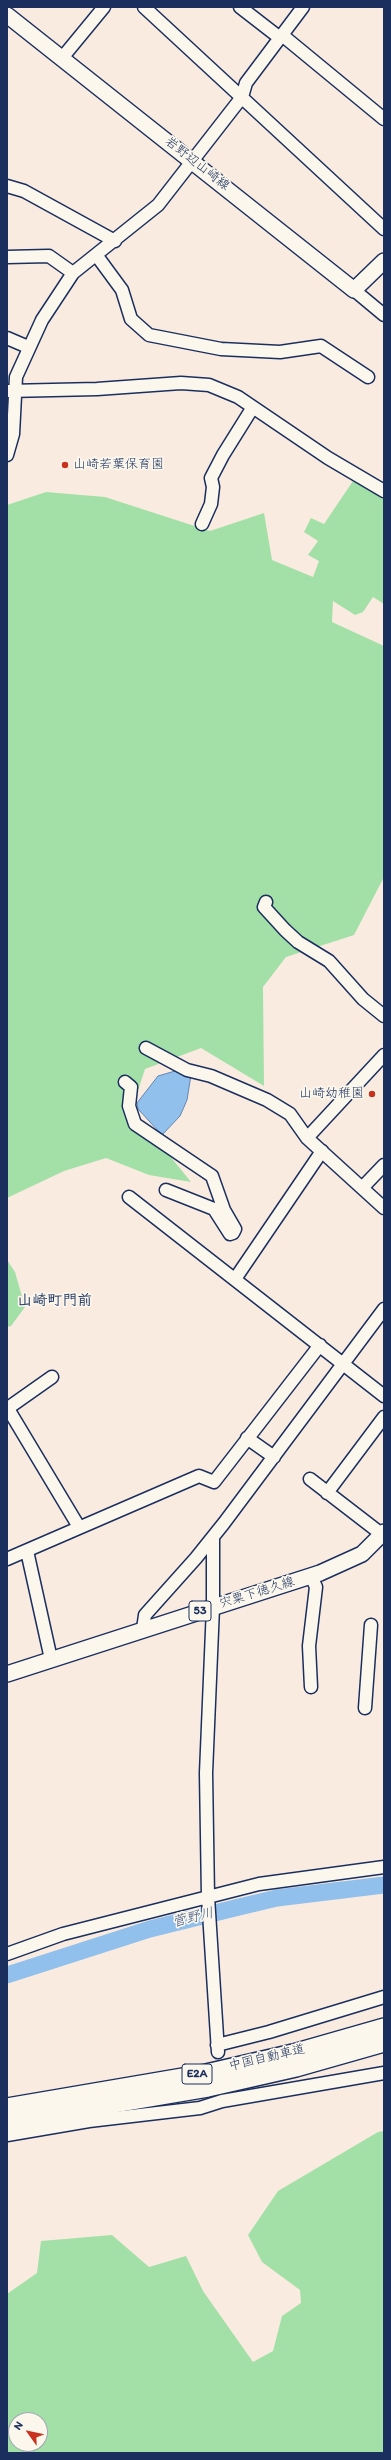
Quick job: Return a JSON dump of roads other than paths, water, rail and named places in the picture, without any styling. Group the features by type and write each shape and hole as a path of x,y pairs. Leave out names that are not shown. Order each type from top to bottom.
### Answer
{"highway":[{"name":"中国自動車道","path":"7,2107 206,2073 301,2051 384,2027"},
{"name":"中国自動車道","path":"7,2122 208,2088 296,2068 384,2043"}],"main road":[{"name":"岩野辺山崎線","path":"7,15 193,160 354,290"},
{"path":"354,290 384,261"},
{"name":"宍粟下徳久線","path":"7,1674 311,1576 350,1561 371,1547 383,1535"}],"street":[{"path":"62,58 104,7"},
{"path":"240,7 281,36 384,119"},
{"path":"7,455 13,434 11,391 16,377 28,347 42,320 73,273 97,256 158,205 242,97 246,83 304,7"},
{"path":"148,8 384,229"},
{"path":"7,186 24,191 115,241"},
{"path":"7,257 49,256 73,273"},
{"path":"97,256 122,290 131,319 149,335 220,349 280,352 321,346 368,377"},
{"path":"354,290 384,315"},
{"path":"7,338 28,347"},
{"path":"11,391 60,391 181,383 209,385 238,397 328,458 384,491"},
{"path":"202,524 211,504 213,487 211,478 223,455 253,407"},
{"path":"266,902 264,907 285,930 298,942 330,961 363,999 384,1016"},
{"path":"146,1048 187,1070 211,1076 267,1100 290,1114 307,1138 384,1208"},
{"path":"307,1138 384,1055"},
{"path":"125,1082 131,1087 129,1106 135,1124 212,1176 224,1210 235,1229 234,1233 230,1234 214,1209 166,1190"},
{"path":"235,1279 322,1151"},
{"path":"362,1188 384,1165"},
{"path":"129,1197 343,1362 384,1396"},
{"path":"143,1629 145,1615 213,1538 384,1309"},
{"path":"7,1559 79,1526 199,1476 214,1482 320,1345"},
{"path":"52,1377 7,1408 79,1526"},
{"path":"327,1493 384,1417"},
{"path":"247,1438 274,1457"},
{"path":"310,1479 383,1535"},
{"path":"213,1538 213,1607 206,1773 208,1897 218,2048 384,1997"},
{"path":"27,1551 51,1659"},
{"path":"311,1576 316,1587 309,1646 311,1687"},
{"path":"365,1708 371,1625"},
{"path":"7,1954 63,1934 258,1884 384,1867"},
{"path":"7,2135 89,2121 200,2108 222,2097 384,2073"}],"water":[{"path":"175,1071 191,1075 187,1100 180,1116 162,1135 138,1109 137,1103 158,1076"}],"waterway":[{"name":"菅野川","path":"7,1975 150,1929 239,1907 277,1898 384,1885"}],"place":[{"name":"山崎若葉保育園","path":"65,465"},
{"name":"山崎幼稚園","path":"372,1094"}],"district":[{"name":"山崎町門前","path":"55,1301"}]}
